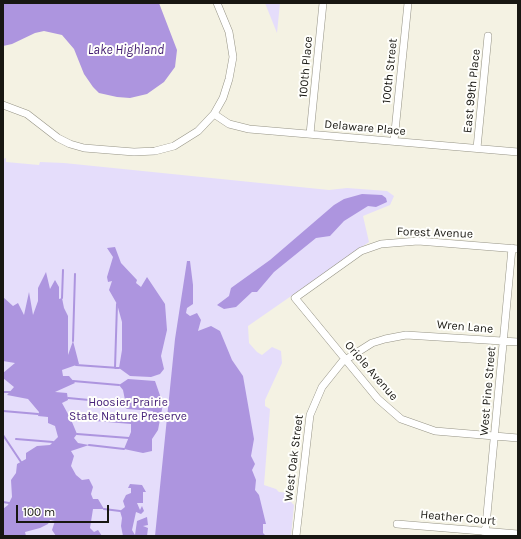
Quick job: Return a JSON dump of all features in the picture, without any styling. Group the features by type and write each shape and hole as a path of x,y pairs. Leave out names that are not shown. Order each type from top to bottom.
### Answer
{"street":[{"path":"3,105 27,114 58,138 70,144 84,148 134,152 155,151 174,146 198,131 214,114 229,79 233,57 229,32 217,3"},
{"name":"100th Place","path":"310,134 323,3"},
{"name":"100th Street","path":"394,141 408,3"},
{"name":"East 99th Place","path":"477,148 488,36"},
{"name":"Delaware Place","path":"214,114 229,124 249,129 518,152"},
{"name":"Forest Avenue","path":"295,298 361,251 381,244 418,241 515,248"},
{"name":"West Pine Street","path":"486,533 504,341 515,248"},
{"name":"Oriole Avenue","path":"295,298 378,400 401,419 435,432 495,435 518,438"},
{"name":"West Oak Street","path":"296,536 310,415 322,387 332,373 346,359 365,346 385,339 406,335 424,335"},
{"name":"Wren Lane","path":"424,335 518,342"},
{"name":"Heather Court","path":"397,524 486,533 518,534"}],"green space":[{"path":"265,3 280,3 277,33"},
{"name":"Hoosier Prairie State Nature Preserve","path":"6,158 6,162 39,165 40,162 64,163 329,190 347,188 387,191 394,196 390,205 363,216 369,242 248,326 249,343 257,352 262,355 272,347 281,351 282,363 265,400 265,406 270,409 264,485 276,489 279,492 292,493 291,502 294,505 291,536 3,536 3,159"}],"water":[{"name":"Lake Highland","path":"3,3 159,3 177,50 175,67 164,82 147,94 130,98 99,93 84,74 74,49 62,35 44,31 35,33 12,44 3,46"},
{"path":"362,194 382,195 386,198 387,202 376,207 368,206 344,221 330,236 316,238 274,272 257,292 252,292 236,307 224,309 217,305 229,296 231,288 270,260 334,205 344,199"},
{"path":"115,247 121,263 137,280 136,283 141,287 147,277 165,304 167,330 161,356 164,369 160,374 151,377 130,376 119,368 122,350 122,322 117,304 109,290 112,281 108,282 107,277 113,257 107,248"},
{"path":"187,261 190,261 193,285 193,304 187,308 186,313 190,316 197,313 201,320 198,331 211,326 220,331 232,360 243,376 254,439 251,456 255,464 252,470 256,480 255,490 259,495 266,524 263,524 263,533 266,536 155,536 175,339"},
{"path":"46,272 50,289 55,280 59,287 59,299 62,298 64,308 68,316 68,355 73,341 79,364 62,370 63,376 69,376 75,383 55,392 67,393 68,400 62,403 68,414 83,419 72,422 77,434 74,438 78,443 89,445 71,451 74,456 71,466 76,475 82,480 89,479 93,487 91,494 93,499 98,499 104,509 93,509 90,528 94,532 98,530 102,536 56,536 52,530 55,521 50,520 48,524 40,528 25,532 26,536 3,536 3,509 8,505 12,497 11,480 16,473 17,464 26,459 26,453 37,446 50,445 58,437 55,426 48,423 48,417 38,416 39,412 28,399 7,395 14,387 3,378 3,373 15,363 3,361 3,297 13,306 18,303 24,315 29,292 33,315 38,301 38,288"},
{"path":"128,379 155,381 163,404 158,430 152,439 152,451 143,453 124,449 131,432 131,420 150,421 153,411 127,409 121,403 125,400 123,390 119,385"},
{"path":"130,484 142,485 146,492 143,492 143,503 137,503 140,510 142,506 144,511 141,514 136,512 132,530 135,535 137,521 147,517 148,525 143,526 148,528 147,536 123,536 120,511 125,507 123,501 126,495 131,493 131,488 128,488"}],"waterway":[{"path":"62,298 63,270"},
{"path":"73,341 75,274"},
{"path":"115,368 117,304"},
{"path":"76,365 119,368"},
{"path":"73,381 119,385"},
{"path":"3,392 10,392"},
{"path":"68,398 121,403"},
{"path":"3,411 38,414"},
{"path":"83,419 131,423"},
{"path":"77,434 129,438"},
{"path":"3,435 21,462"},
{"path":"16,439 53,442"},
{"path":"89,445 124,449"},
{"path":"3,502 9,503"},
{"path":"104,509 120,511"}]}
